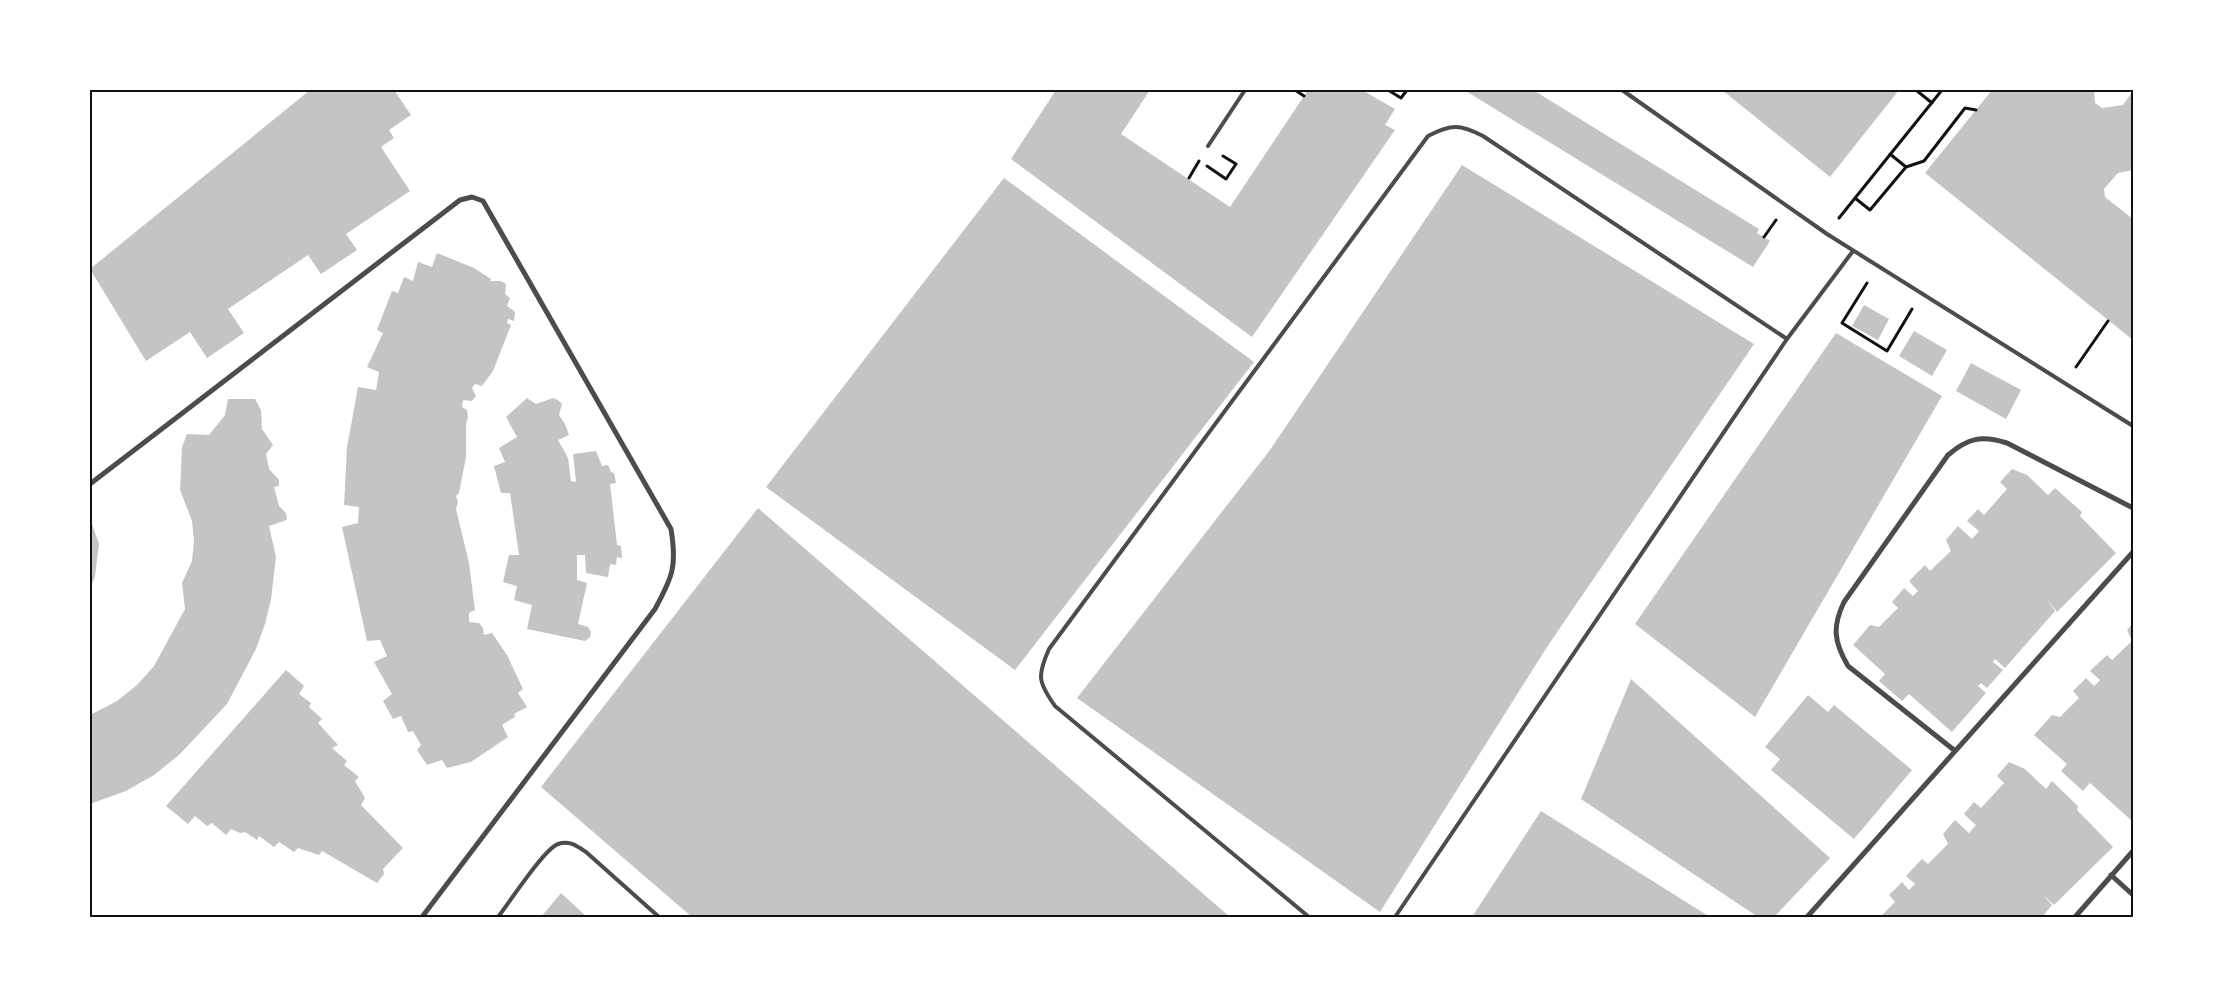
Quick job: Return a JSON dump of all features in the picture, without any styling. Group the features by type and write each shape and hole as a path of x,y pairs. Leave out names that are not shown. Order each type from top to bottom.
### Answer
{"street":[{"path":"90,484 460,200 472,197 483,201 670,529 675,556 669,584 655,609 422,917"},
{"path":"1954,750 1848,666 1839,651 1835,634 1837,617 1844,602 1948,455 1960,444 1975,439 1992,438 2007,443 2133,508"},
{"path":"1807,917 1954,750 2133,552"},
{"path":"2075,917 2133,851"},
{"path":"2112,875 2133,895"}],"lane":[{"path":"1208,146 1245,90"},
{"path":"1622,90 1877,267 2133,426"},
{"path":"1309,917 1054,706 1043,689 1040,669 1055,641 1428,136 1445,127 1465,127 1483,136 1787,339"},
{"path":"1395,917 1787,339 1853,251"},
{"path":"498,917 545,855 557,844 573,843 586,852 659,917"}],"path":[{"path":"1296,90 1303,96"},
{"path":"1388,90 1401,98 1406,90"},
{"path":"1916,90 1932,103"},
{"path":"1827,234 1942,90"},
{"path":"1855,198 1870,210 1906,167 1924,161 1965,108 1976,110"},
{"path":"1890,154 1906,167"},
{"path":"1189,178 1202,156"},
{"path":"1199,161 1226,179 1234,168"},
{"path":"1877,267 1842,323 1887,351 1922,294"},
{"path":"2086,352 2108,321"}],"building":[{"path":"310,90 394,90 411,115 389,130 394,138 381,147 410,191 346,234 357,250 321,274 308,255 228,309 244,333 207,358 190,332 146,361 90,269"},
{"path":"1056,90 1150,90 1121,134 1230,207 1308,90 1362,90 1395,109 1385,125 1395,130 1252,337 1011,159"},
{"path":"1464,90 1533,90 1759,229 1757,233 1770,241 1753,267"},
{"path":"1722,90 1899,90 1830,177"},
{"path":"1992,90 2094,90 2095,103 2102,108 2123,105 2133,91 2133,170 2118,173 2104,189 2105,197 2133,219 2133,340 1925,173"},
{"path":"1462,165 1754,344 1547,647 1380,912 1077,698 1270,450"},
{"path":"1004,178 1254,362 1015,670 766,487"},
{"path":"437,253 474,268 491,279 490,281 501,281 506,284 505,294 510,298 507,306 515,312 514,321 508,319 507,323 511,325 493,371 482,386 475,384 472,388 476,396 472,401 463,400 462,407 467,410 468,417 466,424 466,457 459,493 456,496 458,502 456,509 469,563 475,610 469,613 469,622 479,623 483,628 484,635 492,633 507,655 523,689 518,693 527,707 514,714 515,717 502,725 508,737 471,762 447,768 442,760 427,765 417,750 421,745 413,731 408,732 401,716 393,719 383,701 392,694 374,662 387,656 380,640 367,641 342,527 358,523 359,507 344,505 347,447 358,387 376,390 379,372 367,367 383,333 377,330 392,291 398,293 404,277 413,281 418,262 432,267"},
{"path":"1864,305 1889,319 1878,340 1852,326"},
{"path":"1914,331 1947,350 1932,376 1899,356"},
{"path":"1836,333 1942,396 1755,717 1635,624"},
{"path":"1971,363 2021,390 2006,419 1956,391"},
{"path":"527,398 536,404 553,398 562,404 559,415 569,435 558,440 568,458 571,481 576,482 573,454 596,451 602,466 608,465 611,472 614,473 616,483 610,484 617,545 621,546 622,558 617,557 616,565 610,564 608,577 586,573 585,555 577,555 577,580 587,583 578,624 588,627 591,632 590,637 585,641 527,629 532,605 514,600 517,586 503,582 509,555 519,555 510,493 501,493 494,466 505,462 499,448 517,437 506,417"},
{"path":"228,399 255,399 261,410 262,429 273,445 266,454 269,469 279,480 279,486 274,487 279,506 286,513 287,519 269,526 276,557 271,599 265,624 256,649 227,704 179,755 154,775 126,791 90,804 90,715 117,701 137,685 154,666 185,609 182,583 192,561 194,541 192,521 180,490 182,447 187,434 209,435 225,415"},
{"path":"2012,469 2027,475 2048,495 2055,488 2082,512 2080,516 2116,553 2057,612 2047,599 2055,611 2005,668 1995,659 1993,662 2003,670 1987,688 1981,683 1978,686 1986,693 1952,732 1909,694 1902,701 1879,681 1885,674 1853,645 1870,625 1879,627 1898,608 1892,602 1904,588 1913,596 1918,591 1909,581 1925,565 1930,571 1951,551 1946,540 1958,526 1972,539 1979,531 1967,521 1978,509 1984,515 2007,489 2000,482"},
{"path":"758,508 1230,917 692,917 541,787"},
{"path":"90,519 99,544 95,576 90,589"},
{"path":"2133,623 2133,822 2090,783 2083,791 2061,771 2067,764 2034,735 2052,715 2060,717 2079,698 2073,691 2086,678 2094,686 2100,680 2090,671 2107,655 2112,660 2132,641 2127,630"},
{"path":"286,670 304,686 299,694 311,703 309,707 322,719 318,723 338,745 332,748 347,761 344,765 359,777 355,781 365,798 361,805 403,848 383,869 384,874 377,883 322,851 319,855 298,848 294,852 279,842 274,847 259,836 257,840 245,832 240,833 231,829 226,835 212,823 207,826 195,816 188,824 166,806"},
{"path":"1631,679 1830,858 1774,917 1758,917 1581,799"},
{"path":"1808,695 1828,712 1834,705 1912,770 1854,839 1771,770 1780,759 1765,747"},
{"path":"2009,762 2025,769 2046,789 2052,781 2078,806 2077,810 2113,847 2054,905 2043,895 2052,905 2042,917 1880,917 1895,902 1889,895 1902,882 1909,890 1915,884 1906,876 1922,859 1928,864 1948,844 1943,834 1955,820 1969,833 1976,825 1964,814 1974,802 1981,808 2004,783 1997,776"},
{"path":"1541,811 1710,917 1472,917"},
{"path":"561,893 587,917 541,917"}]}
